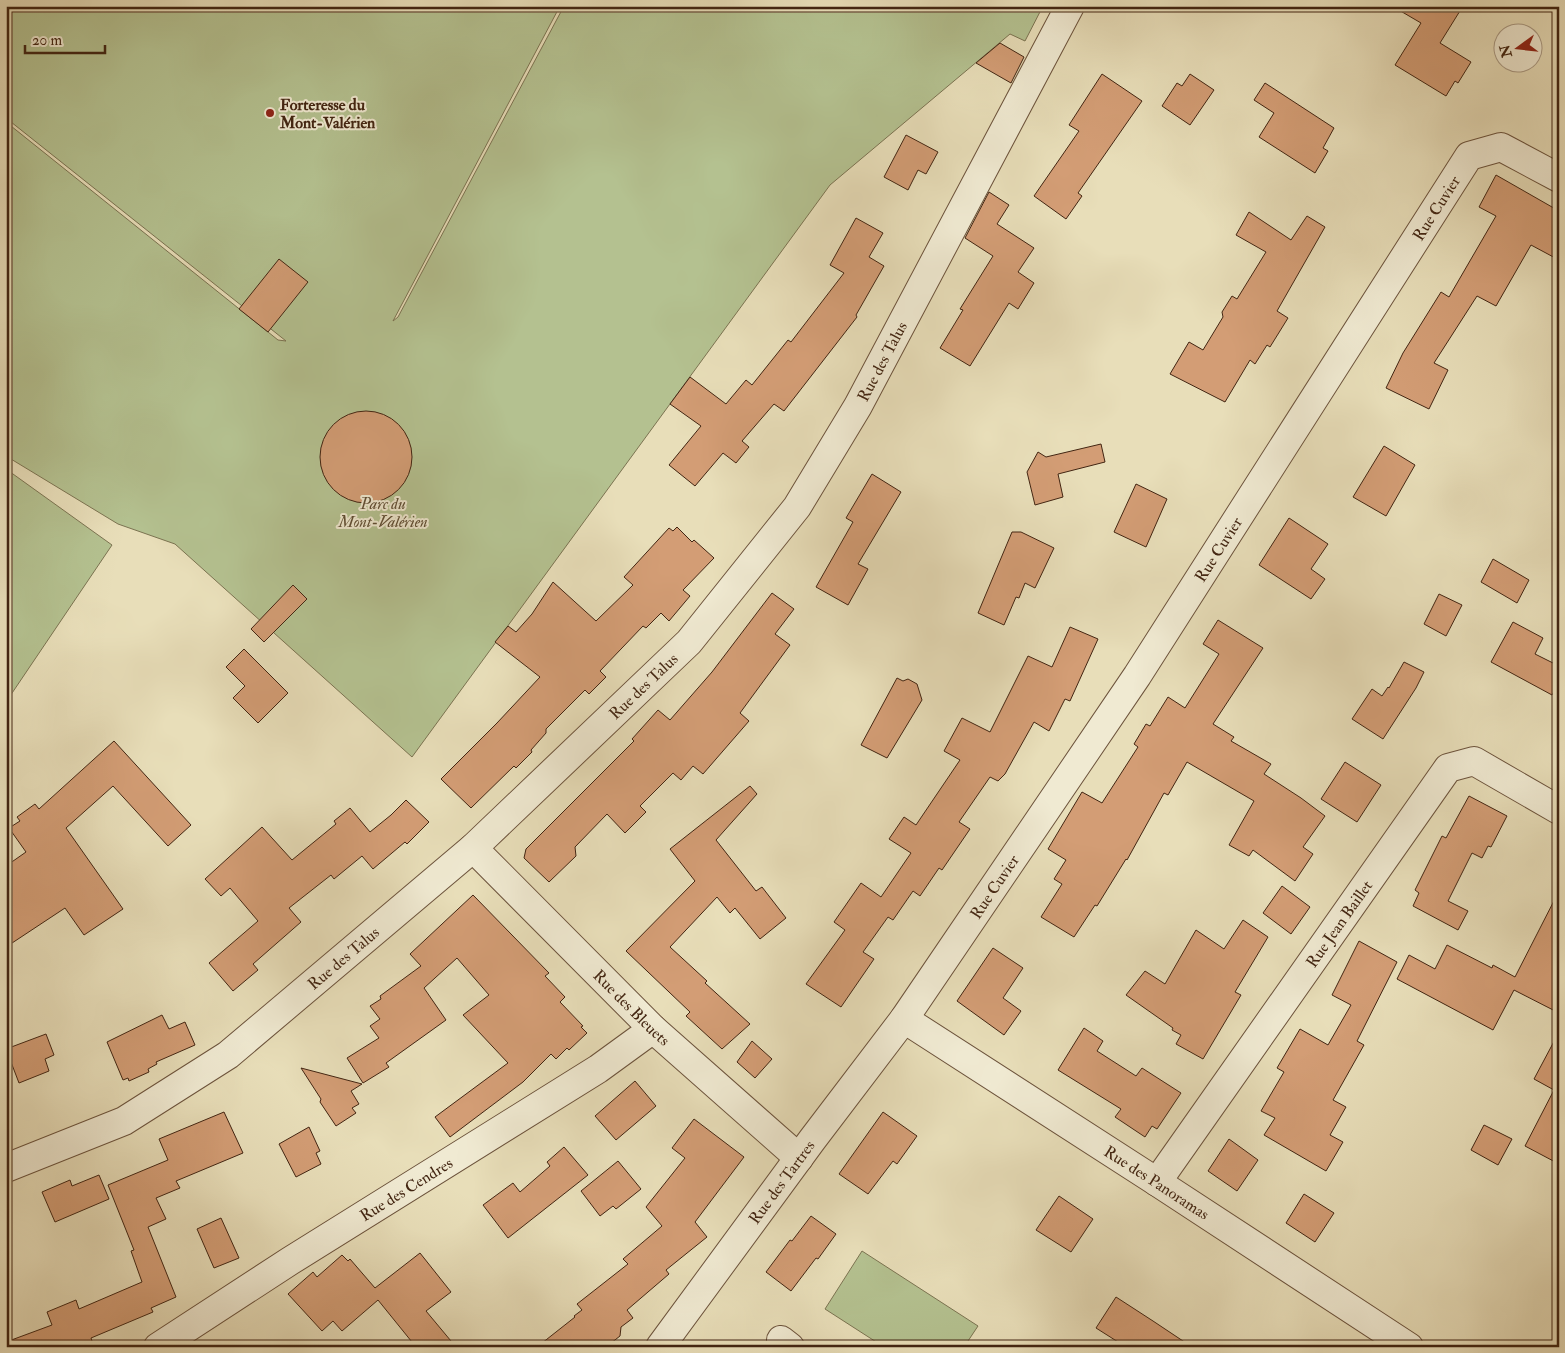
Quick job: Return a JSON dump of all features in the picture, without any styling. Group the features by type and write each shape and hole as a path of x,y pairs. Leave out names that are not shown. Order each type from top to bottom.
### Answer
{"street":[{"name":"Rue des Talus","path":"6,1168 124,1121 228,1055 474,848 689,642 797,507 858,406 1070,6"},
{"name":"Rue Cuvier","path":"904,1019 1137,676 1469,156 1501,147 1559,178"},
{"name":"Rue Jean Baillet","path":"1158,1182 1448,768 1474,761 1559,810"},
{"name":"Rue des Bleuets","path":"474,848 653,1029 799,1158"},
{"name":"Rue des Tartres","path":"660,1347 904,1019"},
{"name":"Rue des Panoramas","path":"904,1019 1158,1182 1408,1347"},
{"name":"Rue des Cendres","path":"158,1347 290,1261 598,1069 653,1029"}],"green space":[{"name":"Parc du Mont-Valérien","path":"6,6 560,6 393,321 398,317 564,6 1043,6 1025,41 1010,34 830,185 412,757 175,544 118,524 6,456 6,122 278,340 286,341 6,118"},
{"path":"6,469 112,545 6,702"},
{"path":"862,1251 978,1326 964,1347 884,1347 825,1309"}],"building":[{"path":"1392,6 1463,6 1440,43 1471,62 1458,83 1455,81 1446,96 1395,65 1421,23"},
{"path":"1000,43 1024,57 1011,83 976,63"},
{"path":"1102,74 1142,101 1078,193 1082,196 1066,219 1034,196 1079,131 1069,125"},
{"path":"1190,74 1214,90 1190,125 1162,106 1177,83 1182,86"},
{"path":"1265,83 1334,128 1323,148 1328,151 1315,173 1259,137 1274,113 1254,100"},
{"path":"906,135 938,152 926,174 918,170 908,190 884,177"},
{"path":"1496,175 1559,211 1559,260 1531,245 1496,306 1477,296 1434,363 1448,370 1429,409 1386,388 1403,353 1441,292 1449,297 1496,216 1479,207"},
{"path":"989,192 1009,205 997,224 1034,248 1018,272 1034,283 1018,309 1009,303 970,366 940,348 963,310 960,309 993,256 965,238"},
{"path":"1249,212 1291,240 1307,216 1325,227 1277,311 1288,318 1270,347 1267,345 1255,364 1250,360 1225,402 1170,374 1189,342 1203,350 1223,317 1222,312 1232,296 1237,299 1266,252 1236,235"},
{"path":"856,218 883,233 869,257 884,266 856,315 857,317 784,411 774,404 742,441 749,447 736,463 723,453 695,486 669,465 701,426 670,404 690,377 726,404 746,380 752,385 788,340 791,342 844,273 830,265"},
{"path":"279,259 308,282 268,332 239,309"},
{"path":"366,411 384,415 398,425 408,439 412,457 408,475 398,489 384,499 366,503 348,499 334,489 324,475 320,457 324,439 334,425 348,415"},
{"path":"1101,444 1105,462 1058,474 1063,497 1035,505 1027,472 1038,452 1046,457"},
{"path":"1384,446 1415,465 1386,516 1353,497"},
{"path":"872,474 901,492 858,564 868,569 848,605 816,587 853,522 846,518"},
{"path":"1136,484 1167,499 1146,547 1114,532"},
{"path":"1289,518 1328,544 1311,569 1325,579 1311,599 1259,565"},
{"path":"677,527 692,542 694,540 714,558 683,590 690,596 669,621 661,613 646,628 643,626 600,671 606,677 589,694 585,690 546,729 546,733 531,750 532,752 516,768 514,766 471,808 441,779 540,677 495,642 508,626 516,632 532,614 553,582 596,621 633,585 624,577 669,528 673,531"},
{"path":"1012,532 1021,532 1054,548 1035,588 1025,583 1019,598 1016,597 1004,625 978,613"},
{"path":"1493,559 1529,580 1517,603 1481,582"},
{"path":"293,585 307,599 264,642 251,629"},
{"path":"772,593 794,609 775,634 790,645 740,713 749,721 703,774 693,766 681,780 673,773 640,806 646,812 625,833 607,814 575,847 576,856 549,882 524,858 526,849 634,741 632,739 658,710 670,720 712,672"},
{"path":"1439,594 1462,605 1446,636 1424,624"},
{"path":"1218,620 1263,648 1213,724 1234,737 1231,741 1271,764 1264,774 1325,816 1303,847 1313,854 1295,881 1253,850 1249,856 1229,845 1254,801 1187,762 1168,795 1164,793 1127,860 1074,937 1041,917 1062,884 1054,879 1066,860 1048,849 1082,792 1102,803 1138,747 1134,744 1146,724 1150,726 1168,697 1185,708 1219,654 1203,644"},
{"path":"1513,622 1543,638 1535,654 1559,666 1559,683 1552,695 1491,662"},
{"path":"1070,627 1098,639 1070,701 1065,699 1049,731 1034,722 1005,774 998,781 990,777 959,822 970,829 942,870 939,868 920,896 913,891 893,920 888,917 863,952 874,959 841,1007 806,984 845,930 834,922 861,883 881,897 911,853 889,839 904,817 916,825 960,760 944,751 962,718 990,732 1028,656 1052,667"},
{"path":"244,649 288,693 258,723 233,698 245,686 226,667"},
{"path":"1404,662 1424,672 1416,688 1383,739 1352,719 1372,689 1382,696 1389,688"},
{"path":"897,678 903,681 908,679 917,684 922,700 887,758 861,745"},
{"path":"114,741 191,825 168,846 113,786 66,828 123,909 84,935 65,908 6,947 6,866 26,852 9,828 20,821 17,817 35,804 39,809"},
{"path":"1345,762 1381,785 1357,822 1321,799"},
{"path":"750,786 757,794 716,840 756,891 762,887 786,918 760,939 735,908 730,913 717,897 670,947 707,981 705,983 750,1024 722,1049 686,1016 690,1012 626,951 695,881 670,849"},
{"path":"1469,796 1507,816 1491,847 1488,846 1482,858 1472,853 1448,901 1468,911 1458,930 1413,906 1419,893 1415,890 1442,836 1446,838"},
{"path":"406,800 429,822 407,844 405,842 373,869 362,856 334,879 331,875 289,908 301,922 253,964 258,970 233,991 209,963 258,921 230,888 221,896 205,879 262,827 292,860 336,824 334,821 350,808 370,832"},
{"path":"1282,886 1310,907 1291,934 1263,913"},
{"path":"1559,891 1559,1013 1514,990 1493,1030 1397,979 1409,955 1435,969 1447,945 1492,968 1493,965 1515,977"},
{"path":"473,895 549,973 545,976 565,997 560,1002 583,1026 581,1027 587,1033 556,1059 551,1054 523,1082 450,1137 435,1117 508,1063 463,1015 489,995 457,958 424,988 446,1020 386,1063 389,1067 363,1083 347,1058 379,1038 370,1026 380,1019 370,1006 381,999 380,996 421,966 410,954"},
{"path":"1243,920 1268,937 1235,992 1241,995 1203,1059 1176,1044 1181,1035 1126,995 1145,971 1165,984 1196,930 1224,949"},
{"path":"1359,941 1397,962 1357,1041 1364,1045 1333,1100 1346,1107 1330,1135 1343,1142 1326,1171 1264,1135 1275,1118 1261,1111 1284,1072 1277,1068 1300,1029 1328,1045 1351,1005 1332,995"},
{"path":"993,948 1023,968 1003,998 1021,1011 1004,1035 957,1001"},
{"path":"162,1015 169,1029 185,1022 195,1045 156,1062 157,1064 148,1069 149,1072 129,1081 128,1078 123,1080 107,1042"},
{"path":"1084,1028 1103,1041 1097,1051 1136,1076 1142,1068 1181,1093 1157,1129 1152,1126 1145,1137 1115,1117 1121,1109 1058,1070"},
{"path":"1559,1032 1559,1164 1525,1146 1554,1090 1534,1079"},
{"path":"46,1034 54,1055 45,1059 49,1071 19,1083 6,1049"},
{"path":"752,1041 772,1059 755,1078 737,1062"},
{"path":"301,1068 362,1084 351,1091 359,1104 352,1108 356,1113 336,1126"},
{"path":"635,1081 656,1106 616,1140 595,1116"},
{"path":"224,1112 243,1153 176,1181 180,1188 156,1198 166,1219 148,1227 176,1297 151,1308 153,1312 91,1338 94,1347 6,1347 6,1342 52,1325 47,1312 76,1300 79,1309 142,1282 131,1251 134,1250 108,1185 168,1160 159,1139"},
{"path":"883,1112 917,1136 897,1164 893,1161 868,1194 839,1174"},
{"path":"694,1119 744,1157 695,1222 707,1237 666,1270 669,1274 627,1310 633,1318 621,1327 620,1336 606,1347 537,1347 575,1317 582,1310 577,1304 628,1264 623,1259 662,1226 646,1207 685,1158 672,1148"},
{"path":"1484,1125 1512,1139 1498,1165 1471,1150"},
{"path":"309,1127 320,1151 316,1153 321,1164 296,1177 279,1144"},
{"path":"1229,1139 1258,1160 1237,1191 1208,1171"},
{"path":"564,1147 588,1175 508,1238 483,1205 513,1183 520,1192 550,1166 547,1162"},
{"path":"618,1161 641,1189 616,1209 613,1206 600,1216 581,1191"},
{"path":"99,1175 109,1199 55,1222 42,1192 70,1180 72,1186"},
{"path":"1304,1194 1334,1213 1315,1242 1286,1223"},
{"path":"1059,1196 1093,1219 1071,1252 1036,1230"},
{"path":"811,1216 836,1234 791,1291 766,1272"},
{"path":"221,1218 239,1258 214,1268 197,1229"},
{"path":"420,1253 451,1292 426,1311 456,1347 416,1347 378,1300 342,1331 333,1321 322,1331 288,1294 313,1272 317,1277 342,1255 348,1261 350,1259 375,1288"},
{"path":"1116,1297 1192,1347 1126,1347 1096,1328"}],"place":[{"name":"Forteresse du Mont-Valérien","path":"270,113"}]}
